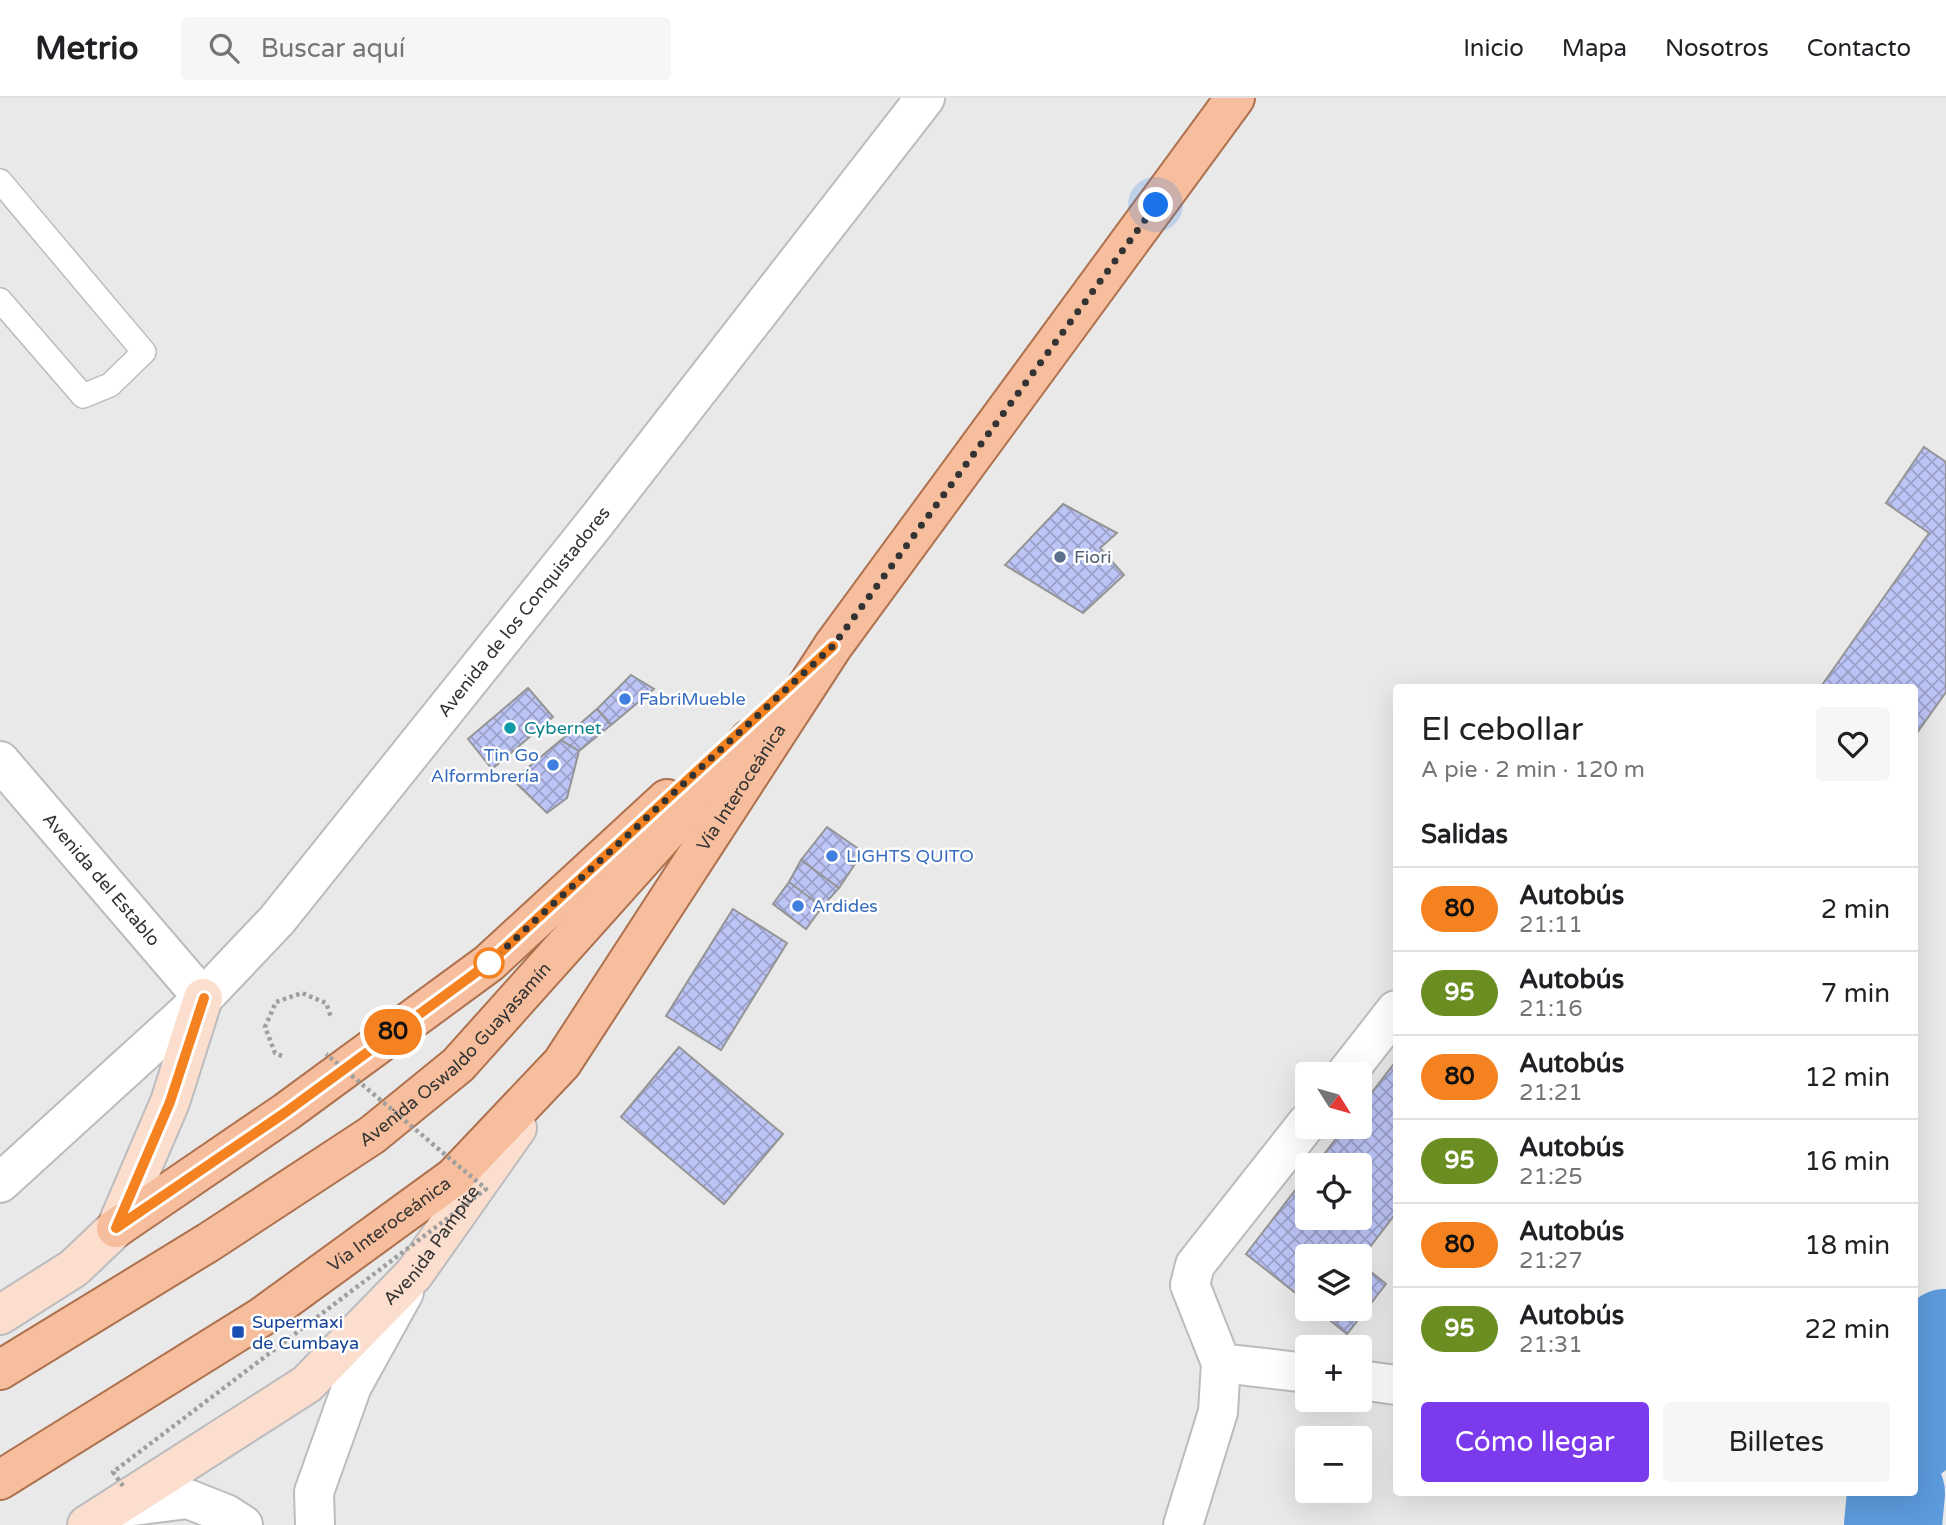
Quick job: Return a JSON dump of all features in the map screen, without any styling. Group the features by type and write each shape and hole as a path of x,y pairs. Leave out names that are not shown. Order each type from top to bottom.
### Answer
{"main road":[{"name":"Vía Interoceánica","path":"0,1480 263,1316 454,1177 562,1063 833,646 1235,98"},
{"path":"1,1301 116,1228 286,1112 489,963 833,646"},
{"name":"Avenida Oswaldo Guayasamín","path":"0,1370 209,1242 360,1143 458,1065 833,646"},
{"path":"116,1228 170,1102 204,998"},
{"name":"Avenida Pampite","path":"414,1274 562,1063"},
{"path":"109,1506 307,1384 414,1274"}],"street":[{"name":"Avenida de los Conquistadores","path":"0,1183 204,998 277,920 595,523 925,98"},
{"name":"Avenida del Establo","path":"0,761 204,998"},
{"path":"1355,1062 1393,1014"},
{"path":"1183,1525 1218,1412 1221,1363 1190,1285 1195,1265 1295,1138"},
{"name":"Avenida Pampite","path":"315,1525 314,1492 352,1386 414,1274"},
{"path":"1221,1363 1295,1372"},
{"path":"1372,1382 1393,1385"},
{"path":"109,1506 188,1499 226,1514 243,1525"}],"lane":[{"path":"0,181 144,352 110,386 83,396 0,300"}],"path":[{"path":"287,1058 275,1053 265,1027 276,1002 302,993 326,1003 336,1029"},
{"path":"109,1506 113,1472 486,1189 326,1055"}],"building":[{"path":"1924,447 1946,462 1946,692 1918,731 1918,684 1823,684 1929,533 1886,503"},
{"name":"Fiori","path":"1063,504 1117,533 1100,548 1124,575 1083,613 1005,565"},
{"name":"FabriMueble","path":"631,675 654,689 611,725 597,709"},
{"name":"Cybernet","path":"528,688 553,717 492,769 468,739"},
{"path":"597,709 611,725 579,751 561,740"},
{"name":"Tin Go Alformbrería","path":"561,740 579,751 567,798 547,813 513,780"},
{"name":"LIGHTS QUITO","path":"827,827 863,852 839,888 801,860"},
{"name":"LIGHTS QUITO","path":"801,860 839,888 822,907 789,882"},
{"name":"Ardides","path":"789,882 822,907 806,929 773,904"},
{"path":"733,909 787,943 721,1050 666,1016"},
{"path":"679,1047 783,1134 724,1204 621,1117"},
{"path":"1393,1065 1393,1217 1372,1244 1295,1244 1295,1293 1246,1254 1295,1191 1295,1230 1372,1230 1372,1153 1325,1153 1336,1139 1372,1139 1372,1092"},
{"path":"1372,1273 1386,1284 1372,1302"},
{"path":"1331,1321 1357,1321 1347,1334"}],"waterway":[{"path":"1918,1421 1946,1338"},
{"path":"1893,1525 1896,1496"}],"bus line":[{"name":"80","path":"204,998 170,1102 116,1228 286,1112 489,963 833,646"}],"place":[{"name":"Fiori","path":"1060,557"},
{"name":"FabriMueble","path":"625,699"},
{"name":"Cybernet","path":"510,728"},
{"name":"Tin Go Alformbrería","path":"553,765"},
{"name":"LIGHTS QUITO","path":"832,856"},
{"name":"Ardides","path":"798,906"},
{"name":"Supermaxi de Cumbaya","path":"238,1332"}],"route":[{"path":"489,963 833,646 1156,205"}]}
